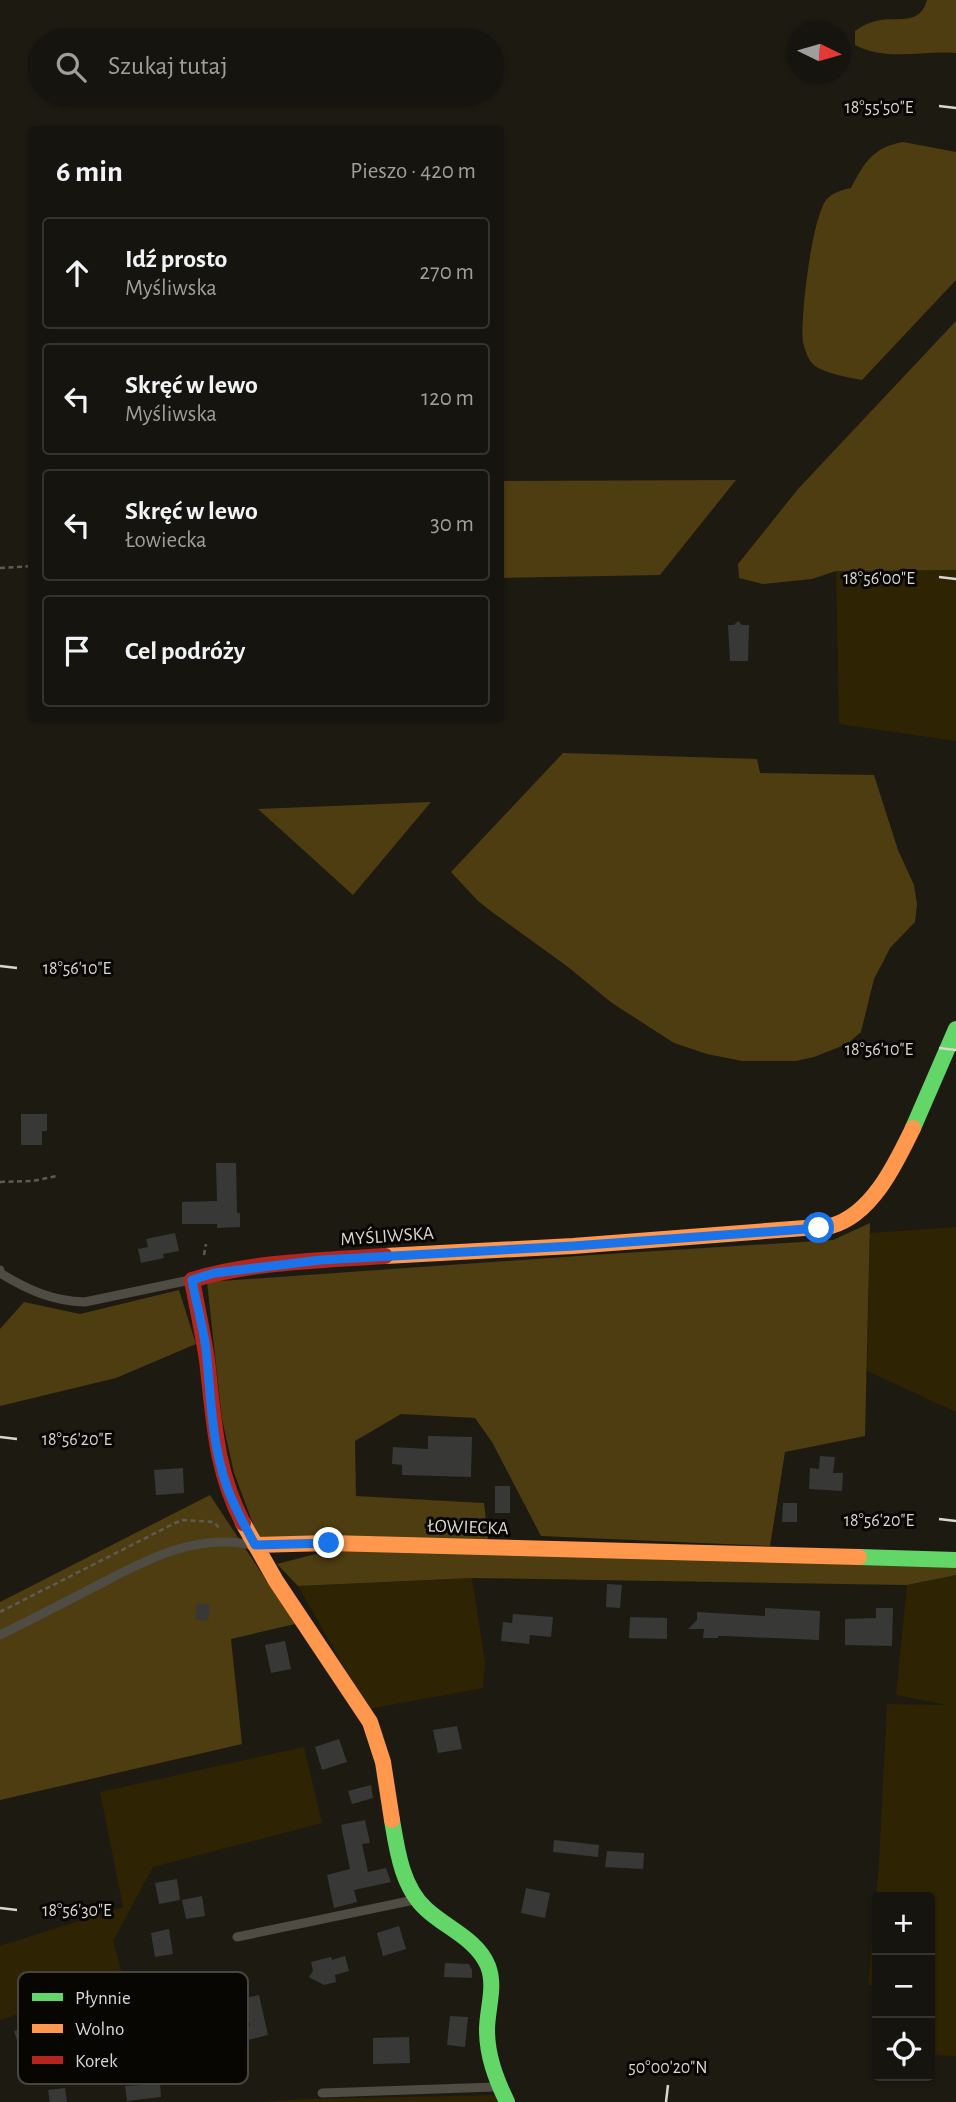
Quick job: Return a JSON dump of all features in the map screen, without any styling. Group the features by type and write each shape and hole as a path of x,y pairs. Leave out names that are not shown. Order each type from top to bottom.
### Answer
{"street":[{"name":"MYŚLIWSKA","path":"192,1280 214,1273 321,1260 573,1246 819,1228 849,1219 872,1196 891,1169 929,1096 956,1029"},
{"path":"192,1280 205,1347 209,1401 217,1451 227,1487 255,1545 369,1721 387,1778 400,1859 410,1889 430,1913 476,1950 487,1964 491,1982 487,2033 490,2060 499,2087 508,2102"},
{"name":"ŁOWIECKA","path":"255,1545 329,1543 956,1560"}],"lane":[{"path":"0,1270 0,1273 24,1288 42,1295 85,1302 192,1280"},
{"name":"ŁOWIECKA","path":"0,1635 159,1554 197,1544 230,1541 255,1545"},
{"path":"237,1937 419,1899"},
{"path":"322,2093 499,2087"}],"path":[{"path":"0,568 28,566"},
{"path":"0,1182 33,1181 57,1176"},
{"path":"0,1612 183,1520 214,1522 226,1536"}],"shaded area":[{"path":"927,0 956,0 956,53 892,54 855,45 855,31 861,27 881,20 915,17 924,8"},
{"path":"903,142 956,152 956,280 862,380 819,369 807,355 803,342 805,291 816,225 827,199 835,193 851,188 865,164 877,152"},
{"path":"956,321 956,570 836,571 812,579 763,584 739,578 738,564 798,489"},
{"path":"736,480 660,575 504,578 504,481"},
{"path":"956,570 956,741 839,724 836,571"},
{"path":"563,753 757,759 760,773 874,775 898,850 914,885 917,904 915,922 890,948 874,979 861,1032 847,1044 796,1061 742,1061 707,1054 674,1043 612,1003 478,901 451,872"},
{"path":"431,802 353,895 258,809"},
{"path":"870,1223 865,1436 785,1452 770,1546 541,1536 492,1442 475,1418 401,1414 355,1441 356,1496 484,1503 488,1539 258,1537 234,1473 222,1419 207,1282 833,1240"},
{"path":"956,1227 956,1412 867,1371 870,1233"},
{"path":"179,1290 196,1344 116,1378 0,1406 0,1329 24,1302 80,1314"},
{"path":"210,1495 295,1624 231,1639 242,1744 0,1800 0,1602"},
{"path":"331,1550 956,1566 956,1575 907,1585 472,1578 298,1586 277,1564"},
{"path":"956,1575 956,2056 935,2055 935,1892 876,1892 887,1704 947,1705 896,1695 907,1585"},
{"path":"472,1578 485,1662 483,1688 368,1709 298,1586"},
{"path":"304,1747 322,1823 153,1867 113,1941 121,1972 18,1972 18,2014 0,2020 0,1946 123,1907 100,1792"},
{"path":"872,1941 872,1985 868,1985"},
{"path":"497,2095 501,2102 264,2102 307,2099"}],"building":[{"path":"738,621 742,625 749,625 748,661 730,661 728,625 734,625"},
{"path":"21,1114 47,1114 47,1131 42,1131 42,1145 21,1145"},
{"path":"216,1163 236,1163 237,1213 240,1213 240,1227 217,1228 217,1224 182,1224 182,1202 217,1201"},
{"path":"175,1233 179,1251 163,1254 164,1258 141,1263 138,1249 148,1247 146,1239"},
{"path":"428,1436 472,1437 471,1477 402,1475 402,1465 392,1464 393,1447 428,1449"},
{"path":"820,1456 835,1457 833,1473 843,1473 842,1491 809,1489 810,1468 819,1469"},
{"path":"183,1468 184,1493 156,1495 154,1470"},
{"path":"495,1486 510,1486 510,1513 495,1513"},
{"path":"783,1503 797,1503 797,1522 782,1522"},
{"path":"607,1584 622,1585 620,1608 606,1607"},
{"path":"197,1603 210,1605 208,1621 195,1619"},
{"path":"765,1608 820,1611 819,1640 726,1636 703,1638 704,1629 688,1629 697,1620 697,1612 765,1616"},
{"path":"876,1608 893,1608 892,1646 845,1645 845,1619 876,1618"},
{"path":"513,1614 553,1617 551,1637 530,1635 529,1644 501,1641 503,1622 512,1623"},
{"path":"630,1617 667,1618 667,1639 629,1638"},
{"path":"285,1641 291,1669 271,1673 265,1645"},
{"path":"457,1726 462,1749 438,1753 433,1730"},
{"path":"339,1739 347,1762 322,1770 315,1747"},
{"path":"371,1785 373,1798 352,1804 348,1791"},
{"path":"365,1820 370,1843 362,1844 368,1872 386,1868 391,1882 354,1890 357,1902 334,1908 327,1875 350,1869 341,1825"},
{"path":"554,1840 599,1845 598,1857 553,1852"},
{"path":"607,1851 644,1853 643,1869 605,1867"},
{"path":"177,1879 180,1900 159,1904 155,1883"},
{"path":"526,1888 550,1893 545,1918 521,1913"},
{"path":"202,1896 205,1916 186,1919 182,1900"},
{"path":"399,1926 406,1949 383,1956 377,1933"},
{"path":"169,1929 173,1954 155,1957 151,1933"},
{"path":"345,1956 349,1971 335,1975 336,1982 324,1985 309,1977 313,1971 311,1962"},
{"path":"445,1963 469,1964 472,1978 444,1977"},
{"path":"259,1995 268,2035 248,2040 250,2026 248,1997"},
{"path":"450,2016 468,2017 465,2047 447,2045"},
{"path":"409,2037 410,2063 373,2064 373,2038"},
{"path":"160,2084 161,2097 127,2101 125,2086"},
{"path":"65,2088 67,2102 50,2102 48,2090"}],"traffic: fast":[{"path":"913,1128 956,1029"},
{"path":"859,1557 956,1560"},
{"path":"392,1820 402,1868 411,1890 426,1909 469,1941 488,1966 491,1982 487,2030 490,2058 507,2102"}],"traffic: slow":[{"path":"385,1256 573,1246 831,1226 859,1211 881,1186 913,1128"},
{"path":"243,1523 276,1581 370,1722 383,1762 392,1820"},
{"path":"255,1545 329,1543 859,1557"}],"traffic: jam":[{"path":"243,1523 221,1463 192,1280 262,1266 385,1256"}],"route":[{"path":"329,1543 255,1545 240,1517 227,1487 217,1451 209,1401 205,1347 192,1280 214,1273 321,1260 573,1246 819,1228"}]}
